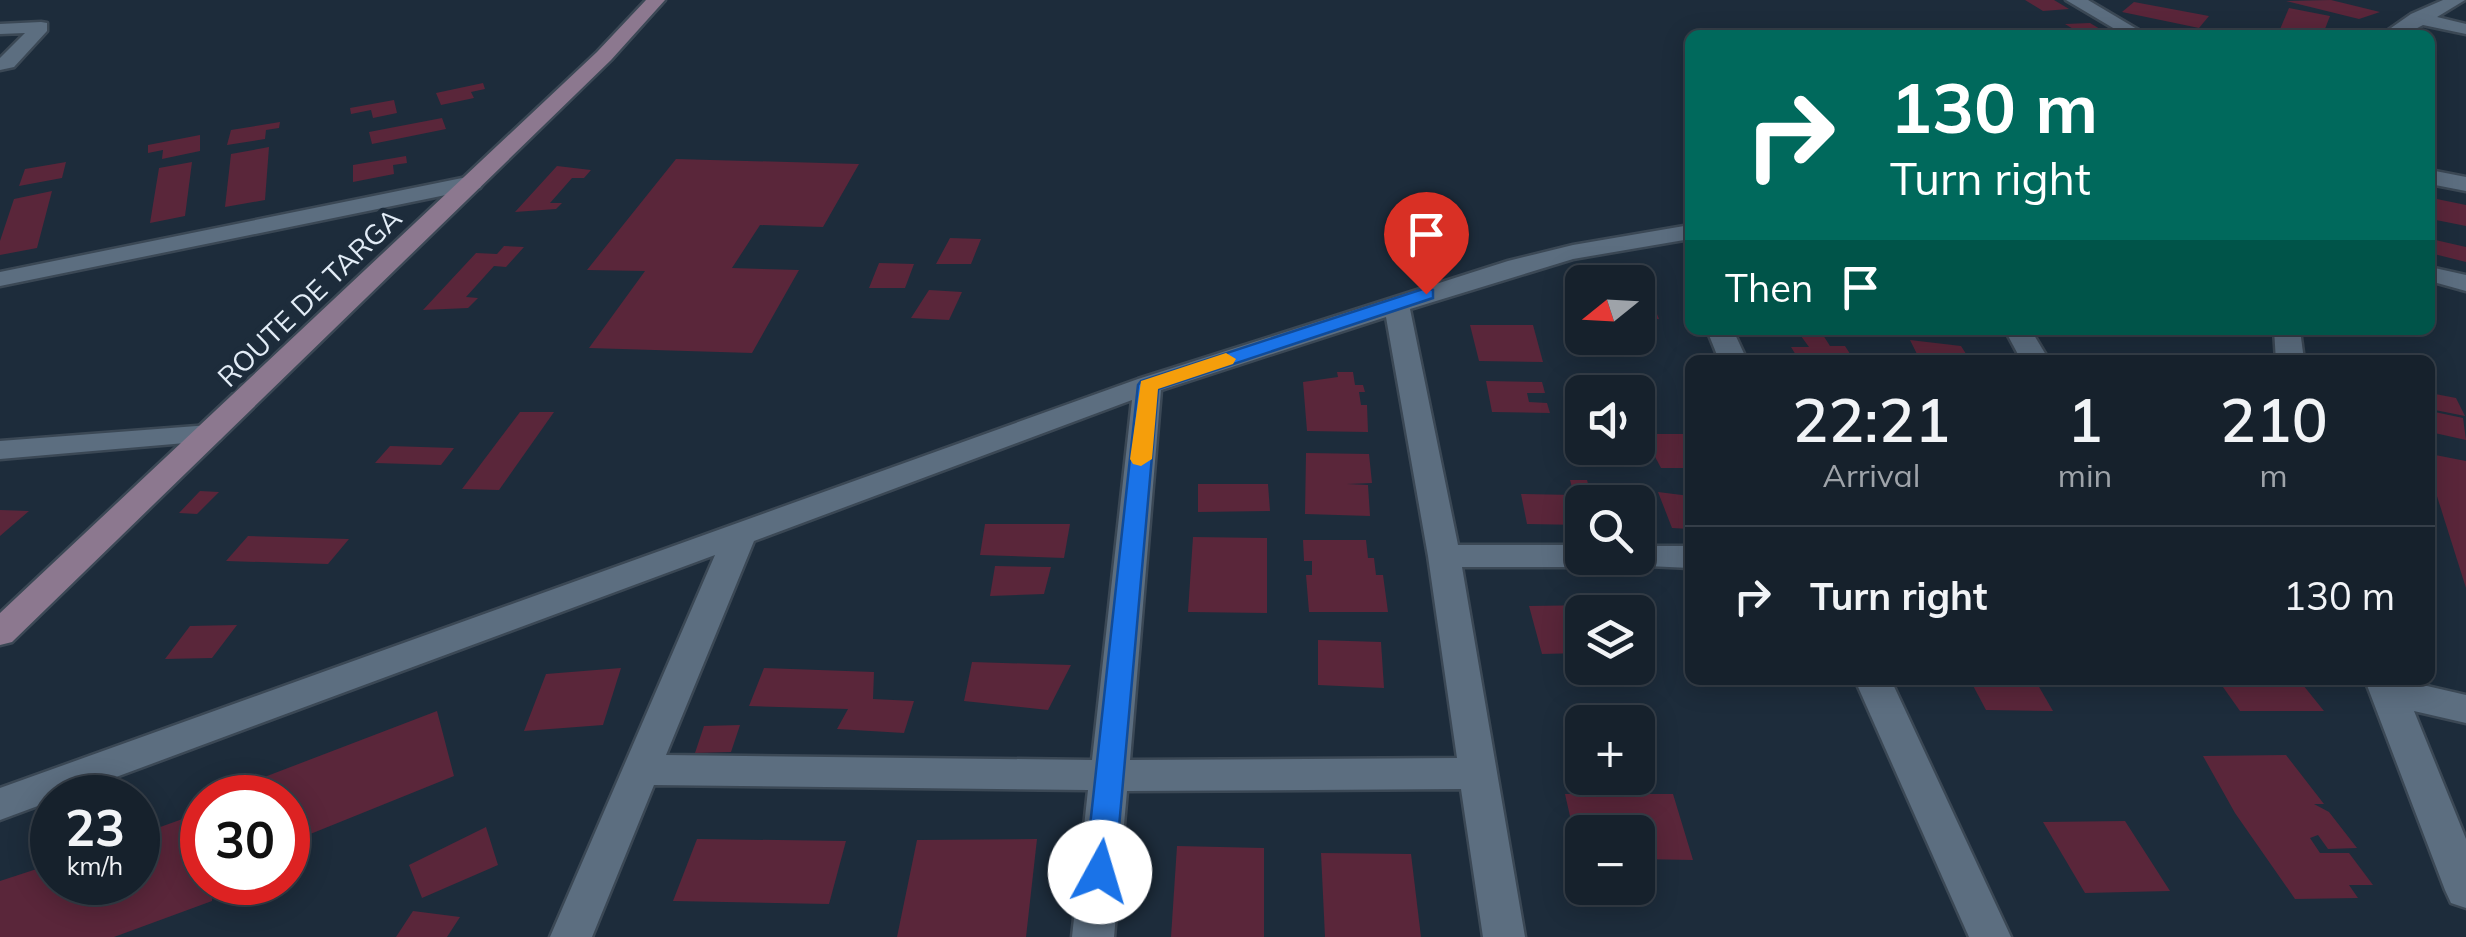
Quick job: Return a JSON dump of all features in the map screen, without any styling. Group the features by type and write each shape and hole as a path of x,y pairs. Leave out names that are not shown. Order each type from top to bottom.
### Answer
{"main road":[{"name":"ROUTE DE TARGA","path":"0,633 472,182 656,0"}],"street":[{"path":"2075,0 2129,30"},
{"path":"2398,30 2456,0"},
{"path":"2417,18 2466,29"},
{"path":"0,29 42,27 7,63 0,64"},
{"path":"2435,178 2466,184"},
{"path":"0,279 472,182"},
{"path":"0,804 1148,385 1396,303 1573,252 1685,242"},
{"path":"2435,275 2466,283"},
{"path":"1396,303 1444,556 1504,937"},
{"path":"1094,937 1148,385"},
{"path":"0,450 210,434"},
{"path":"570,937 740,535"},
{"path":"1444,556 1565,556"},
{"path":"1655,556 1685,557"},
{"path":"1875,685 1990,937"},
{"path":"2385,686 2466,709"},
{"path":"2385,686 2466,890"},
{"path":"640,770 1290,777 1478,773"}],"building":[{"path":"2025,0 2054,0 2069,9 2043,11"},
{"path":"2331,0 2380,12 2359,19 2286,1"},
{"path":"2134,2 2209,16 2199,28 2122,12"},
{"path":"2289,8 2330,16 2325,30 2280,30"},
{"path":"2090,23 2102,30 2075,30 2065,24"},
{"path":"483,83 485,89 471,92 474,98 441,105 436,93"},
{"path":"394,100 397,113 373,118 371,110 351,114 350,108"},
{"path":"442,118 446,129 372,144 369,132"},
{"path":"280,122 279,128 266,130 265,139 227,145 231,130"},
{"path":"200,135 200,151 162,159 163,150 148,153 148,145"},
{"path":"269,147 265,200 225,207 231,154"},
{"path":"406,156 407,163 393,165 394,174 353,182 353,165"},
{"path":"676,159 859,164 823,227 760,225 732,268 799,270 752,353 589,348 645,271 587,270"},
{"path":"66,162 62,178 19,186 25,169"},
{"path":"192,162 185,216 150,223 159,168"},
{"path":"557,166 591,170 584,178 572,178 550,203 562,203 556,209 515,212"},
{"path":"52,191 37,248 0,255 0,241 14,199"},
{"path":"2435,199 2466,205 2466,226 2435,220"},
{"path":"950,238 981,239 971,264 936,264"},
{"path":"2435,240 2466,247 2466,262 2435,254"},
{"path":"504,246 524,247 506,267 494,266 466,297 478,298 468,308 423,310 476,253 497,254"},
{"path":"879,263 914,264 905,288 869,288"},
{"path":"929,290 962,292 949,320 911,318"},
{"path":"1470,325 1533,325 1543,362 1479,361"},
{"path":"1823,335 1830,346 1845,346 1851,355 1796,355 1791,347 1809,347 1801,336"},
{"path":"1910,340 1961,346 1967,355 1926,355 1917,354"},
{"path":"1337,372 1353,372 1355,385 1363,385 1365,392 1359,392 1361,405 1367,405 1368,432 1307,431 1303,382 1338,377"},
{"path":"1486,381 1542,382 1545,393 1527,393 1529,402 1547,403 1550,413 1492,412"},
{"path":"2435,394 2456,398 2465,416 2435,410"},
{"path":"520,412 554,412 499,490 462,489"},
{"path":"2435,412 2463,418 2466,440 2435,433"},
{"path":"1655,434 1685,434 1685,468 1661,468 1655,457"},
{"path":"390,446 454,448 441,465 375,463"},
{"path":"1306,453 1369,454 1372,483 1347,484 1368,485 1370,516 1305,514"},
{"path":"2435,455 2466,461 2466,588 2435,490"},
{"path":"1570,480 1587,480 1588,485 1571,485"},
{"path":"1198,484 1268,484 1270,511 1198,512"},
{"path":"200,491 219,492 197,514 179,513"},
{"path":"1658,492 1685,495 1685,529 1672,528"},
{"path":"1521,494 1565,495 1565,525 1527,524"},
{"path":"0,510 29,511 0,536"},
{"path":"985,524 1070,524 1064,558 980,555"},
{"path":"248,536 349,539 328,564 226,561"},
{"path":"1193,537 1267,538 1267,613 1188,612"},
{"path":"1303,540 1366,540 1368,558 1374,558 1376,575 1383,575 1388,612 1309,612 1306,575 1312,575 1312,561 1304,561"},
{"path":"995,566 1051,567 1044,594 990,596"},
{"path":"1565,605 1565,653 1542,654 1529,606"},
{"path":"237,625 212,658 165,659 190,626"},
{"path":"1318,640 1381,642 1384,688 1318,685"},
{"path":"972,662 1071,665 1048,710 964,701"},
{"path":"621,668 603,725 524,731 546,674"},
{"path":"764,668 874,672 873,699 914,701 904,733 837,729 848,709 749,706"},
{"path":"1973,685 2038,685 2053,711 1986,710"},
{"path":"2222,685 2303,685 2324,711 2240,711"},
{"path":"437,711 454,776 310,834 310,775 270,775"},
{"path":"740,725 731,752 695,753 704,726"},
{"path":"2286,755 2324,804 2314,804 2329,812 2357,848 2328,849 2318,835 2310,838 2320,853 2349,853 2373,885 2349,885 2358,898 2295,899 2235,813 2203,756"},
{"path":"1673,794 1693,860 1655,859 1655,815 1570,815 1565,795"},
{"path":"180,820 180,905 201,905 114,937 0,937 0,881 30,871 30,905 160,905 160,827"},
{"path":"2125,821 2170,891 2085,893 2043,822"},
{"path":"486,827 498,865 422,898 409,865"},
{"path":"697,839 846,841 829,904 673,901"},
{"path":"1037,839 1026,937 897,937 917,840"},
{"path":"1177,846 1264,848 1264,937 1171,937"},
{"path":"1321,853 1411,854 1421,937 1325,937"},
{"path":"413,911 460,917 447,937 396,937"}],"slow traffic":[{"path":"1141,459 1148,385 1226,359"}],"route":[{"path":"1100,872 1148,385 1426,294"}]}
